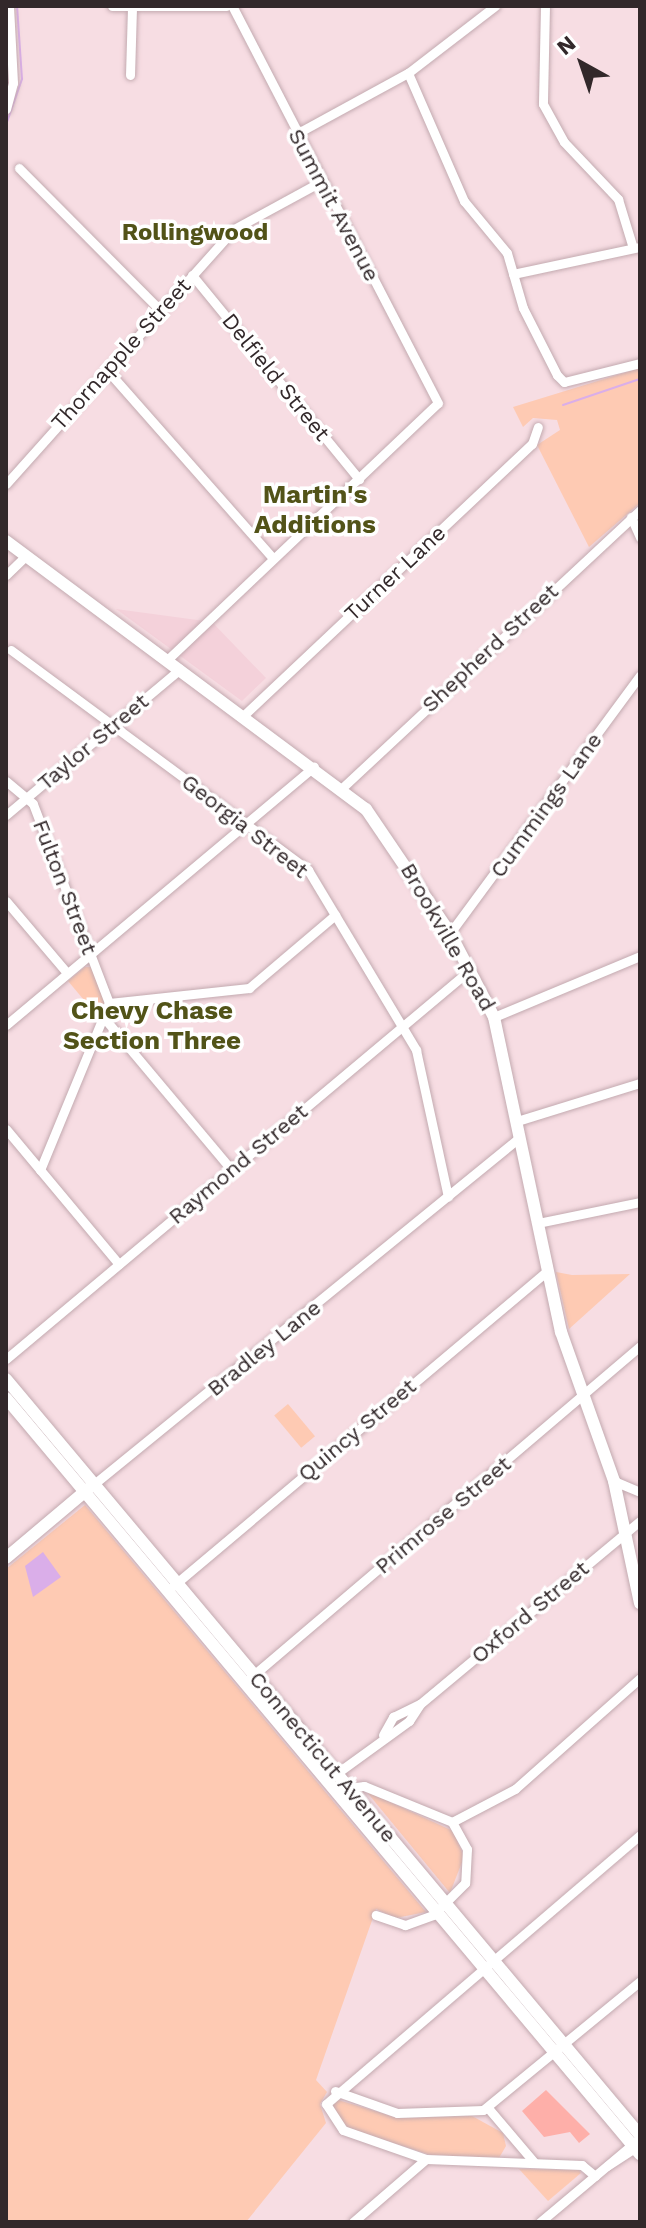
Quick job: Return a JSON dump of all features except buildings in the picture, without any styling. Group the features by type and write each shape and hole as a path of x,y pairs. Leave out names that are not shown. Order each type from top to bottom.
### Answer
{"main road":[{"name":"Brookville Road","path":"6,541 342,788 386,831 450,933 494,1017 547,1271 583,1397 614,1481 628,1531 640,1603"},
{"name":"Connecticut Avenue","path":"6,1379 89,1488"},
{"name":"Connecticut Avenue","path":"6,1398 89,1488 638,2144"},
{"name":"Bradley Lane","path":"6,1558 89,1488"},
{"name":"Connecticut Avenue","path":"332,1777 349,1788 442,1908"}],"street":[{"path":"6,109 13,83 9,6"},
{"path":"112,6 229,6"},
{"name":"Summit Avenue","path":"229,6 438,403 359,479"},
{"path":"296,134 408,73 495,6"},
{"path":"513,274 636,248 618,199 564,142 543,104 545,6"},
{"path":"130,75 132,8"},
{"path":"408,73 459,193 507,253 513,274 561,380 640,363"},
{"path":"19,168 160,310"},
{"name":"Thornapple Street","path":"6,484 234,229 322,181"},
{"name":"Delfield Street","path":"192,275 359,479"},
{"path":"107,370 273,558"},
{"name":"Turner Lane","path":"244,715 532,444 538,427"},
{"path":"167,660 359,479"},
{"name":"Shepherd Street","path":"342,788 640,510"},
{"path":"631,517 640,537"},
{"path":"6,575 26,556"},
{"name":"Georgia Street","path":"11,650 308,870 420,1059 448,1197"},
{"name":"Taylor Street","path":"6,815 180,669"},
{"name":"Cummings Lane","path":"450,933 640,675"},
{"path":"6,1025 314,767"},
{"name":"Fulton Street","path":"6,781 28,797 109,1003"},
{"path":"6,901 67,973"},
{"path":"40,1170 105,1019 109,1003 249,988 335,915"},
{"path":"494,1017 640,956"},
{"name":"Raymond Street","path":"6,1359 471,969"},
{"path":"105,1019 231,1169"},
{"path":"517,1121 640,1083"},
{"path":"6,1129 119,1264"},
{"name":"Bradley Lane","path":"89,1488 520,1137"},
{"path":"538,1223 640,1202"},
{"name":"Quincy Street","path":"172,1586 547,1271"},
{"name":"Primrose Street","path":"249,1679 640,1346"},
{"path":"614,1481 640,1492"},
{"name":"Oxford Street","path":"332,1777 383,1735 393,1717 420,1704 640,1521"},
{"path":"452,1822 515,1789 640,1678"},
{"path":"349,1788 364,1786 452,1822 469,1868 442,1908 405,1925 376,1915"},
{"path":"595,2176 585,2165 534,2162 502,2165 426,2159 332,2123 326,2104 335,2091 640,1835"},
{"path":"335,2091 397,2113 488,2108 640,1981"},
{"path":"488,2108 534,2162"},
{"path":"502,2165 516,2143"},
{"path":"540,2222 638,2144"},
{"path":"353,2222 426,2159"}],"shaded area":[{"path":"640,368 640,503 589,547 537,445 560,430 557,420 533,418 523,427 513,407"},
{"path":"116,609 212,622 266,678 242,701"},
{"path":"85,967 92,967 106,1002 99,1018 68,981"},
{"path":"556,1272 572,1275 630,1274 569,1329"},
{"path":"288,1404 315,1436 301,1448 274,1416"},
{"path":"85,1505 426,1912 396,1918 376,1909 316,2080 327,2092 320,2104 326,2123 246,2222 6,2222 6,1569"},
{"path":"43,1552 61,1577 33,1597 25,1566"},
{"path":"366,1791 453,1831 464,1857 450,1893"},
{"path":"335,2099 398,2118 472,2116 503,2133 506,2146 499,2158 431,2155 343,2127 331,2107"},
{"path":"519,2169 579,2170 581,2173 548,2201"}],"waterway":[{"path":"6,125 22,79 17,6"},
{"path":"563,405 640,379"}],"district":[{"name":"Rollingwood","path":"195,233"},
{"name":"Martin's Additions","path":"315,510"},
{"name":"Chevy Chase Section Three","path":"152,1026"}]}
